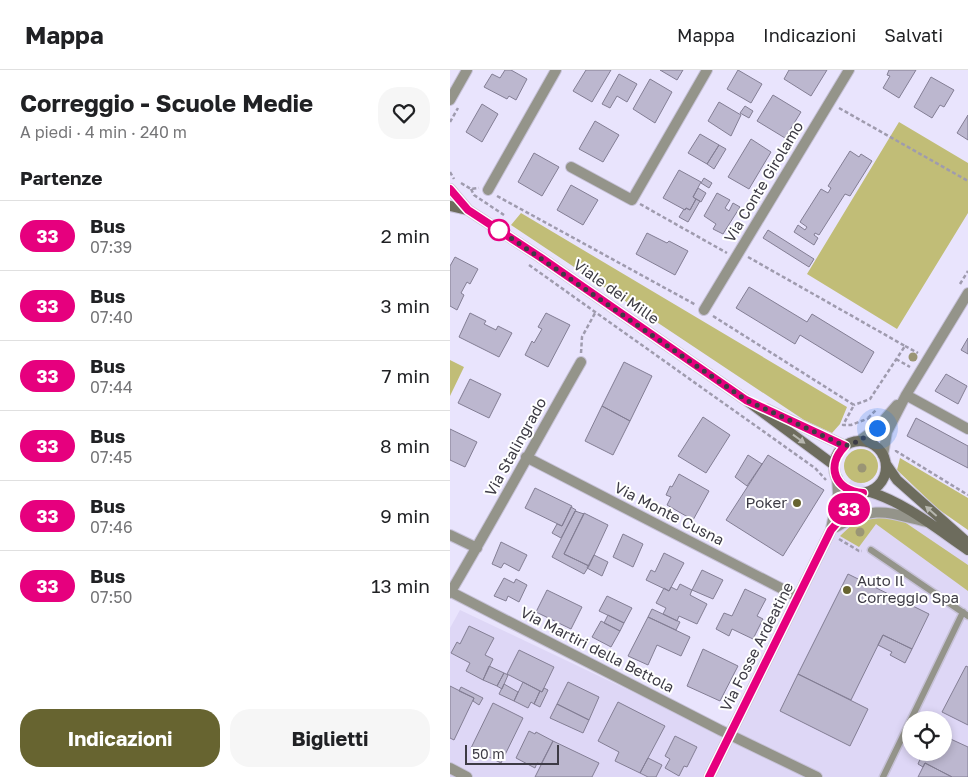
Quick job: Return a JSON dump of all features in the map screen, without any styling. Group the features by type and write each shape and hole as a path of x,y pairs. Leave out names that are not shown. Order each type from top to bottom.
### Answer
{"main road":[{"name":"Viale dei Mille","path":"450,188 468,210 540,257 746,400 834,465"},
{"name":"Viale dei Mille","path":"450,206 468,210"},
{"name":"Viale dei Mille","path":"746,400 845,446"},
{"path":"968,543 897,480 873,444 859,441 845,446 836,458 833,482 847,490 883,496 928,522 968,550"},
{"path":"866,492 877,487 882,481 886,473 885,460"}],"street":[{"path":"450,100 467,70"},
{"path":"488,190 556,70"},
{"path":"571,166 632,200 707,70"},
{"name":"Via Conte Girolamo","path":"704,310 849,70"},
{"path":"885,460 888,432 906,395 965,306 968,293"},
{"name":"Via Stalingrado","path":"450,592 478,548 526,457 581,362"},
{"path":"859,441 877,428 906,395"},
{"path":"906,395 968,429"},
{"name":"Via Monte Cusna","path":"526,457 798,597"},
{"name":"Via Fosse Ardeatine","path":"709,777 830,532 838,494 833,482"},
{"name":"Via Fosse Ardeatine","path":"830,532 866,492"},
{"path":"830,532 855,517 870,512 891,512 928,522"},
{"path":"450,535 478,548"},
{"name":"Via Martiri della Bettola","path":"450,592 817,777"},
{"path":"450,768 467,777"}],"lane":[{"path":"871,550 965,614 883,777"}],"path":[{"path":"829,103 968,181"},
{"path":"450,172 453,178 471,189 474,195 504,215"},
{"path":"471,189 488,190 704,310 854,405"},
{"path":"632,200 918,353"},
{"path":"524,261 833,482"},
{"path":"581,362 582,337 595,313"},
{"path":"892,411 851,425 843,425 854,405 870,399 905,346"},
{"path":"896,359 910,367 922,346"},
{"path":"866,419 881,406"},
{"path":"897,443 896,451 968,495"},
{"path":"830,532 859,551 871,550"}],"shaded area":[{"path":"899,122 968,163 968,213 897,329 807,274"},
{"path":"521,213 847,407 840,424 832,433 804,420 511,225"},
{"path":"450,360 464,367 450,396"},
{"path":"861,449 873,454 878,466 873,478 861,483 849,478 844,466 849,454"},
{"path":"900,458 968,498 968,530 938,509 897,470"},
{"path":"852,477 968,554 968,777 450,777 450,628 460,610 725,736"},
{"path":"886,517 903,521 968,565 968,591 876,524 859,547 840,536 856,521"}],"building":[{"path":"505,70 511,70 527,79 516,100 509,96 507,99 484,87 492,74 500,78"},
{"path":"586,70 611,70 592,102 573,91"},
{"path":"660,70 683,70 677,80"},
{"path":"738,70 762,84 751,103 727,89"},
{"path":"789,70 827,70 811,96 784,79"},
{"path":"889,70 916,70 899,98 883,88 890,76 887,75"},
{"path":"619,74 637,84 627,102 617,96 610,108 602,104"},
{"path":"931,77 954,90 944,107 940,105 932,118 914,107"},
{"path":"650,79 672,92 655,123 633,109"},
{"path":"773,95 801,112 785,138 757,121"},
{"path":"719,102 741,115 731,136 708,121"},
{"path":"482,104 498,114 482,142 466,132"},
{"path":"745,106 753,111 749,118 740,113"},
{"path":"968,115 968,140 957,133"},
{"path":"595,121 619,135 603,162 579,149"},
{"path":"700,134 719,145 707,164 688,153"},
{"path":"751,139 771,152 749,189 728,177"},
{"path":"719,145 726,149 714,169 707,164"},
{"path":"850,151 859,157 861,154 872,161 850,196 845,194 819,235 815,233 814,235 818,238 814,245 794,232 798,225 805,230 807,227 800,222 821,189 828,193 831,188 828,186"},
{"path":"534,153 559,167 542,196 518,182"},
{"path":"679,170 701,182 693,197 696,199 690,210 686,208 685,210 663,198"},
{"path":"704,178 712,183 709,188 701,183"},
{"path":"571,185 598,200 583,225 557,210"},
{"path":"698,188 706,193 701,202 693,197"},
{"path":"717,193 730,200 725,208 729,211 733,203 740,207 723,234 713,229 716,224 704,216"},
{"path":"696,199 700,201 688,222 679,217 684,209 690,210"},
{"path":"768,230 814,259 809,267 763,238"},
{"path":"647,233 667,243 669,241 688,251 675,275 636,254"},
{"path":"455,257 478,269 470,284 467,282 461,293 464,295 457,310 450,306 450,266"},
{"path":"749,287 807,322 812,314 874,352 862,373 800,335 795,344 736,308"},
{"path":"470,313 486,321 484,324 496,330 498,326 512,333 499,357 459,337"},
{"path":"546,313 570,325 548,367 525,355 532,341 534,343 542,329 538,327"},
{"path":"968,338 968,354 961,350"},
{"path":"624,362 652,376 630,421 602,406"},
{"path":"946,374 967,386 958,404 935,391"},
{"path":"470,379 501,394 489,418 458,403"},
{"path":"602,406 630,421 613,455 585,441"},
{"path":"703,417 730,435 706,473 678,456"},
{"path":"916,418 968,446 968,468 907,436"},
{"path":"450,429 477,442 465,467 450,460"},
{"path":"748,455 762,464 747,486 735,477"},
{"path":"768,455 824,490 783,556 726,520"},
{"path":"679,474 709,491 693,520 667,505 671,497 666,495"},
{"path":"535,488 572,506 562,526 525,508"},
{"path":"571,507 576,510 561,538 552,533 557,524 562,526"},
{"path":"575,511 584,514 564,554 589,566 584,574 552,557"},
{"path":"584,513 608,525 589,566 564,554"},
{"path":"623,534 643,544 633,567 613,557"},
{"path":"501,542 527,555 519,571 504,563 501,568 492,564"},
{"path":"664,553 684,563 669,591 646,580 651,570 655,572"},
{"path":"594,555 608,562 602,576 587,568"},
{"path":"702,570 723,580 713,599 692,590"},
{"path":"848,574 929,614 912,649 883,635 851,700 798,674"},
{"path":"504,578 514,583 516,579 527,585 519,602 508,596 506,601 494,596"},
{"path":"680,584 692,590 690,595 707,604 697,624 679,616 677,621 663,614 666,608 656,603 664,588 669,591 671,587 677,590"},
{"path":"745,589 766,599 757,616 763,619 753,639 732,629 729,636 716,629 724,613 732,616"},
{"path":"547,590 582,607 571,629 536,612"},
{"path":"607,596 632,608 624,623 599,611"},
{"path":"652,609 680,622 676,630 648,617"},
{"path":"608,615 624,623 620,631 604,623"},
{"path":"648,617 690,637 681,656 657,645 648,665 628,656"},
{"path":"601,621 620,631 611,647 592,637"},
{"path":"469,626 494,638 485,655 493,659 483,680 466,671 470,663 451,653 457,642 460,644"},
{"path":"883,635 912,649 905,663 890,655 892,652 878,645"},
{"path":"703,649 738,666 720,701 687,686"},
{"path":"519,650 554,667 542,692 507,674"},
{"path":"489,666 504,673 497,686 483,680"},
{"path":"966,666 968,667 968,725 952,717 952,711 943,711"},
{"path":"504,673 508,675 502,689 497,686"},
{"path":"798,674 868,709 850,746 780,711"},
{"path":"523,682 540,691 534,704 531,702 528,708 514,701"},
{"path":"568,682 599,697 589,720 557,704"},
{"path":"504,684 518,692 514,701 499,694"},
{"path":"450,686 474,698 454,740 450,738"},
{"path":"461,687 483,698 479,705 473,701 474,698 459,691"},
{"path":"544,688 548,690 540,707 534,704 540,691 542,692"},
{"path":"618,702 665,726 640,773 615,761 619,752 598,741"},
{"path":"493,703 523,718 501,763 471,748"},
{"path":"557,704 589,720 583,733 550,718"},
{"path":"529,731 535,734 536,732 553,741 541,764 537,763 535,768 516,758"},
{"path":"675,736 697,747 687,767 684,766 679,776 665,768 670,759 665,756"},
{"path":"952,740 968,747 968,777 952,777 925,763 923,767 918,764 919,761 952,761"},
{"path":"553,741 599,763 592,777 535,777"},
{"path":"648,758 662,765 656,777 648,777 640,773"},
{"path":"925,763 952,777 918,777"}],"bus line":[{"name":"33","path":"450,189 468,210 540,257 746,400 845,446 836,458 834,472 841,485 847,490 863,493 831,530 709,777"}],"place":[{"name":"Poker","path":"797,503"},
{"name":"Auto Il Correggio Spa","path":"847,590"}],"route":[{"path":"499,230 746,400 845,446 859,441 877,428"}]}
